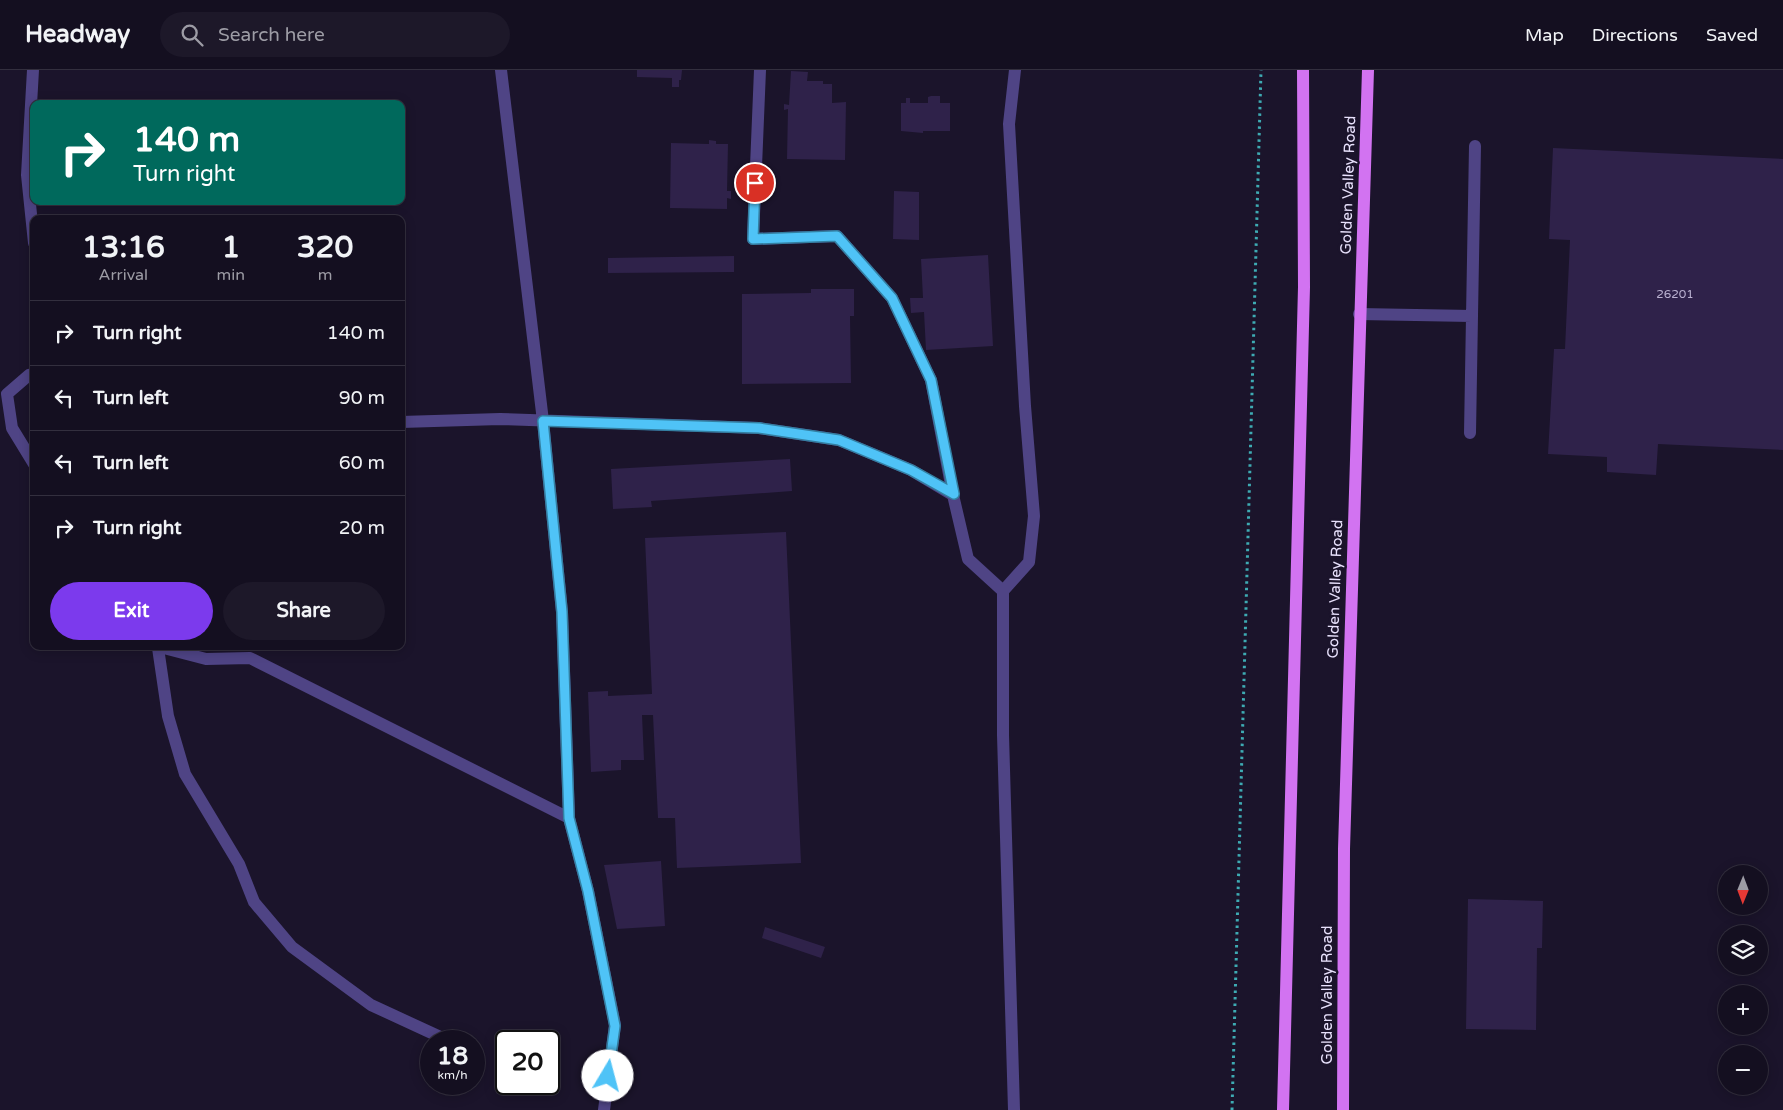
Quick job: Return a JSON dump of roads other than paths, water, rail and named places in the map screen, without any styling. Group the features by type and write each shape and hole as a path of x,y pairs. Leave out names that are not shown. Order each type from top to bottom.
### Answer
{"main road":[{"path":"1283,1110 1304,287 1303,70"},
{"name":"Golden Valley Road","path":"1343,1110 1344,849 1368,70"}],"lane":[{"path":"31,100 33,70"},
{"path":"501,70 543,421 562,612 569,818 588,891 615,1026 604,1110"},
{"path":"760,70 753,239 837,236 892,298 931,380 968,559 1003,591"},
{"path":"1014,1110 1003,735 1003,591 1028,562 1034,516 1025,406 1010,124 1015,70"},
{"path":"30,122 27,175 30,204"},
{"path":"1470,433 1475,146"},
{"path":"1359,314 1472,316"},
{"path":"30,375 7,394 12,428 30,457"},
{"path":"405,422 500,419 759,428 839,440 911,470 954,494"},
{"path":"157,650 168,716 185,774 239,864 254,902 292,947 371,1005 424,1030"},
{"path":"169,650 206,659 250,658 569,818"}]}
